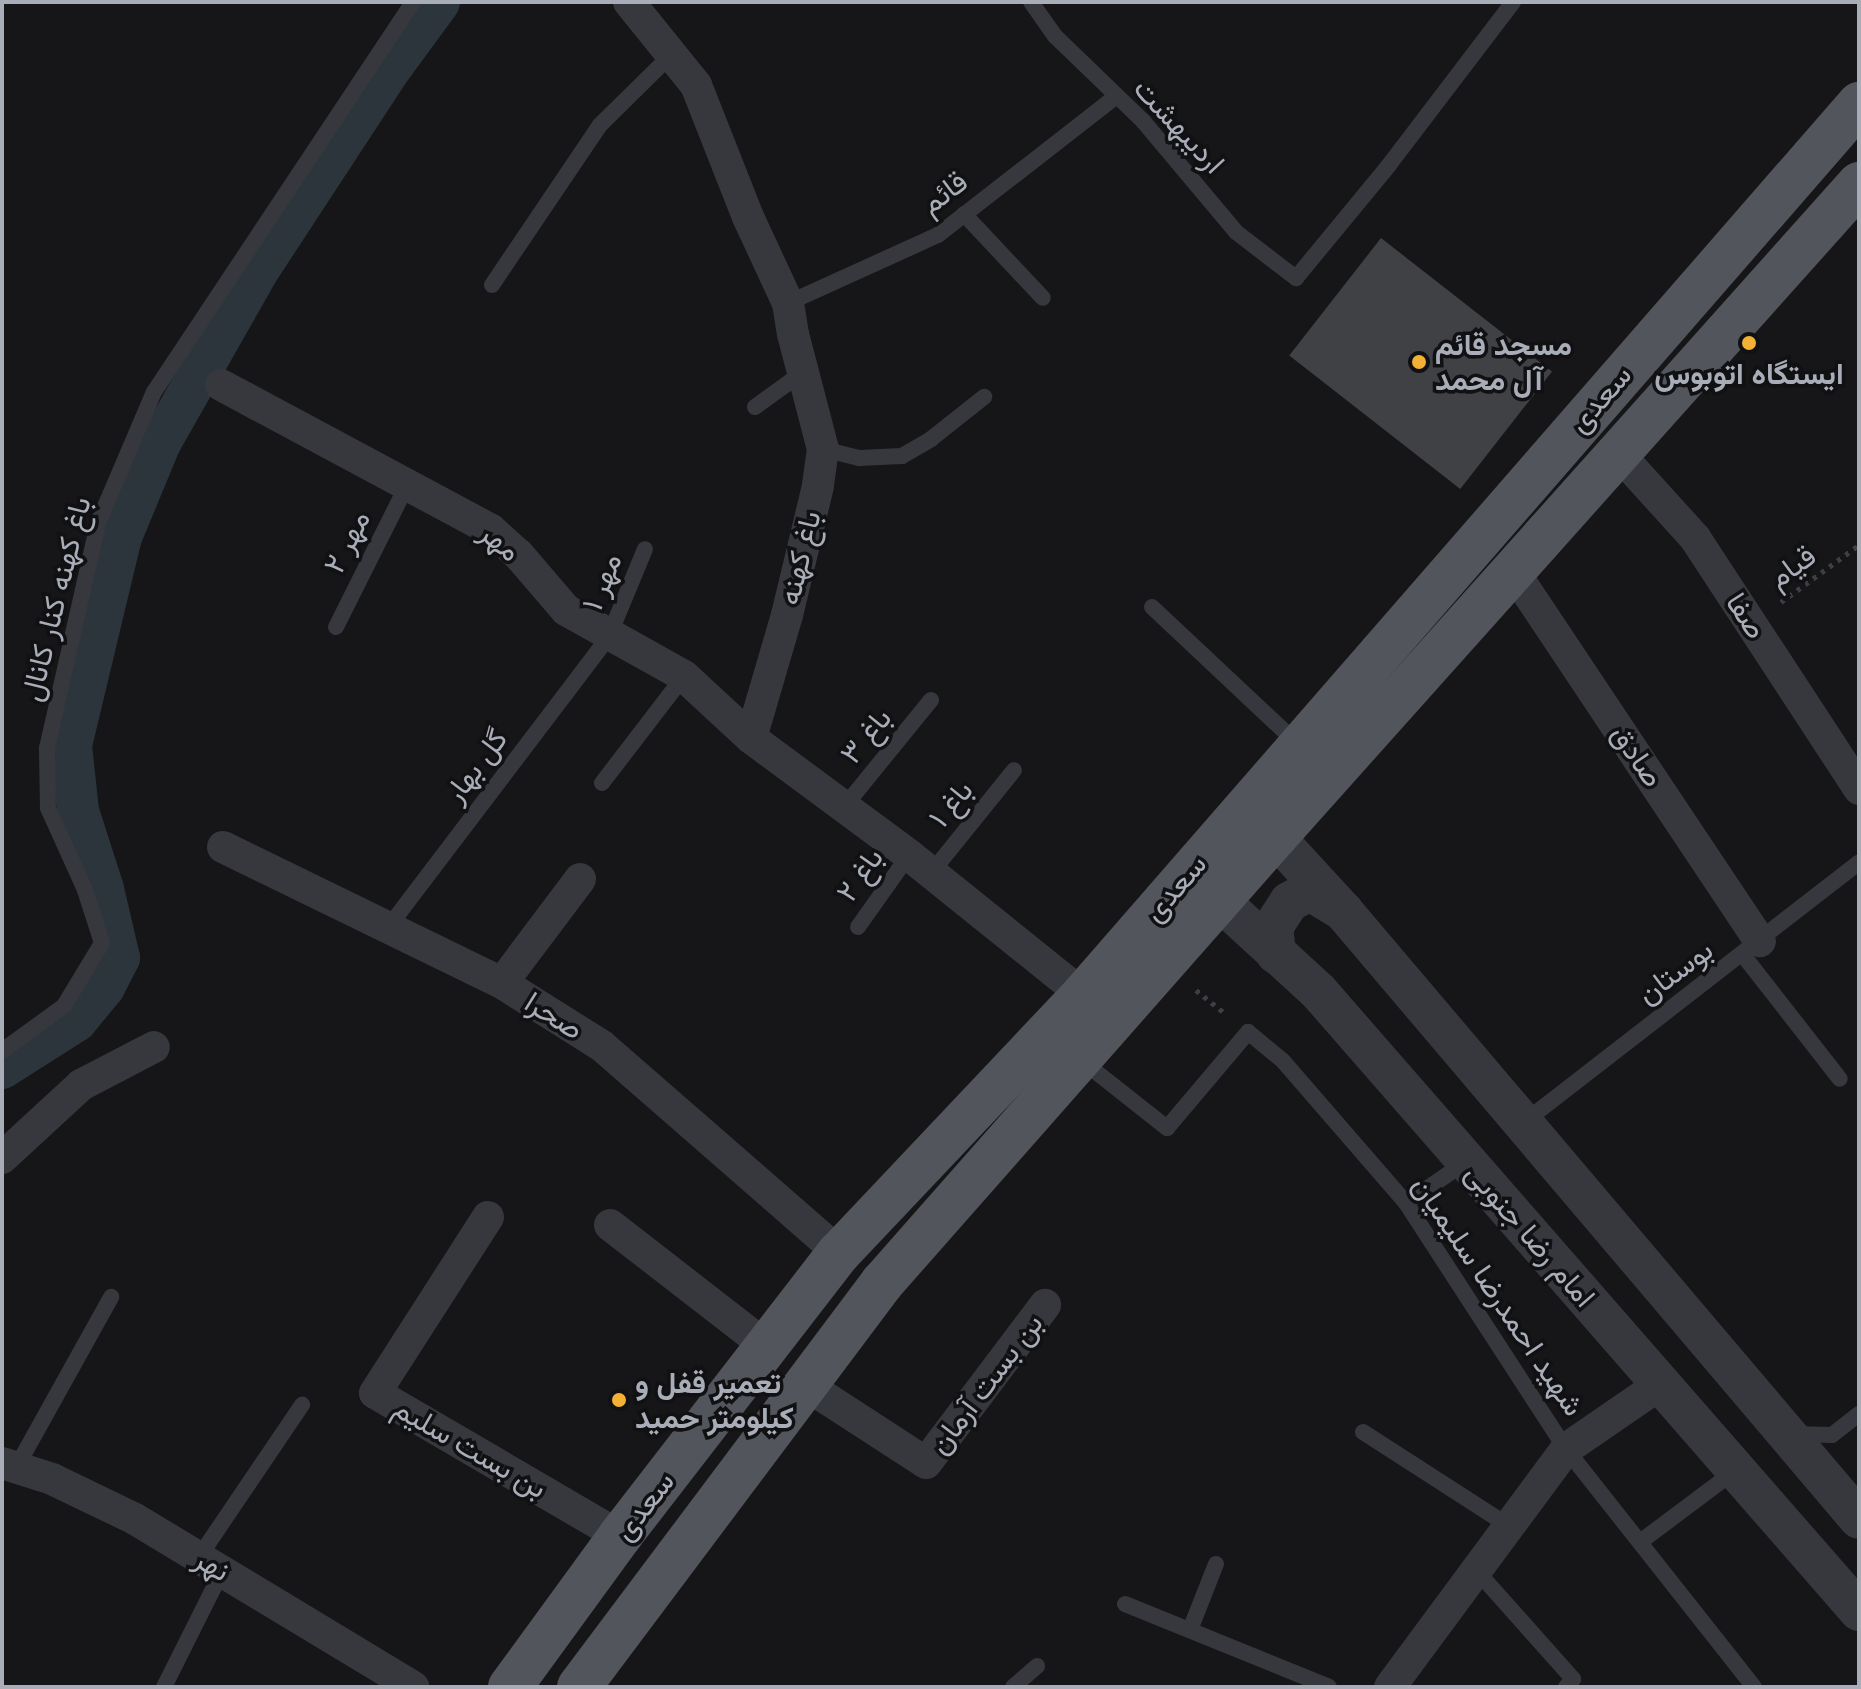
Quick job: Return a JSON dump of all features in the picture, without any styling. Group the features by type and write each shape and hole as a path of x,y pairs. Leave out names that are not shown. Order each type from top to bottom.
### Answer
{"main road":[{"name":"سعدی","path":"1261,822 1299,746 1859,104"},
{"name":"سعدی","path":"510,1687 620,1536 839,1253 1083,995 1204,886 1261,822 1513,571 1859,184"},
{"name":"سعدی","path":"579,1687 882,1283 1166,965 1204,886"}],"street":[{"name":"باغ کهنه","path":"629,2 696,85 748,217 788,303 802,373 823,449 818,486 787,615 751,738"},
{"name":"مهر","path":"221,385 491,530 518,554 566,610 684,676 751,738"},
{"name":"صفا","path":"1618,453 1695,538 1859,789"},
{"name":"صادق","path":"1513,571 1752,948"},
{"path":"751,738 920,864 1083,995"},
{"path":"1261,822 1343,911 1859,1519"},
{"name":"صحرا","path":"223,847 502,983 602,1046 839,1253"},
{"path":"502,983 580,879"},
{"name":"امام رضا جنوبی","path":"1204,886 1318,991 1859,1611"},
{"path":"1276,954 1273,927 1289,902 1304,894 1315,894 1343,911"},
{"path":"2,1158 81,1085 154,1047"},
{"name":"بن بست سلیم","path":"488,1217 375,1393 620,1536"},
{"path":"610,1225 767,1347"},
{"name":"بن بست آرمان","path":"806,1385 926,1463 1045,1305"},
{"path":"1390,1687 1566,1449 1659,1385"},
{"name":"نهر","path":"9,1465 52,1479 108,1506 211,1564 413,1687"}],"lane":[{"name":"باغ کهنه کنار کانال","path":"2,1051 64,1006 102,943 85,890 48,808 47,748 98,523 154,392 413,2"},
{"name":"اردیبهشت","path":"1031,2 1055,36 1143,121 1236,232 1296,278 1389,165 1513,2"},
{"path":"492,285 600,125 672,54"},
{"name":"قائم","path":"788,303 938,235 1115,97"},
{"path":"964,214 1043,298"},
{"path":"755,407 802,373"},
{"path":"823,449 860,458 902,456 931,439 984,397"},
{"name":"مهر ۲","path":"336,627 408,483"},
{"name":"مهر ۱","path":"609,636 645,549"},
{"path":"1152,607 1299,746"},
{"name":"گل بهار","path":"387,929 609,636"},
{"path":"602,783 684,676"},
{"name":"باغ ۳","path":"844,807 931,700"},
{"name":"باغ ۱","path":"920,864 1014,770"},
{"name":"بوستان","path":"1522,1124 1859,862"},
{"name":"باغ ۲","path":"858,927 920,864"},
{"path":"1752,948 1840,1079"},
{"path":"1081,1060 1167,1128 1248,1032"},
{"name":"شهید احمدرضا سلیمیان","path":"1248,1032 1283,1061 1406,1203 1566,1449 1754,1687"},
{"path":"1406,1203 1467,1161"},
{"path":"9,1465 111,1297"},
{"path":"164,1687 211,1564 302,1405"},
{"path":"1785,1434 1832,1435 1859,1414"},
{"path":"1363,1432 1509,1526"},
{"path":"1640,1542 1735,1471"},
{"path":"1190,1630 1216,1564"},
{"path":"1476,1570 1573,1679 1566,1687"},
{"path":"1125,1604 1329,1687"},
{"path":"1013,1687 1037,1666"}],"path":[{"name":"قیام","path":"1751,624 1859,545"},
{"path":"1166,965 1248,1032"}],"building":[{"name":"مسجد قائم آل محمد","path":"1381,238 1552,372 1460,489 1289,355"}],"waterway":[{"path":"2,1068 76,1021 104,987 119,958 103,889 78,811 71,745 121,537 160,443 257,272 390,69 439,2"}],"place":[{"name":"ایستگاه اتوبوس","path":"1749,343"},
{"name":"مسجد قائم آل محمد","path":"1419,362"},
{"name":"تعمیر قفل و کیلومتر حمید","path":"619,1400"}]}
